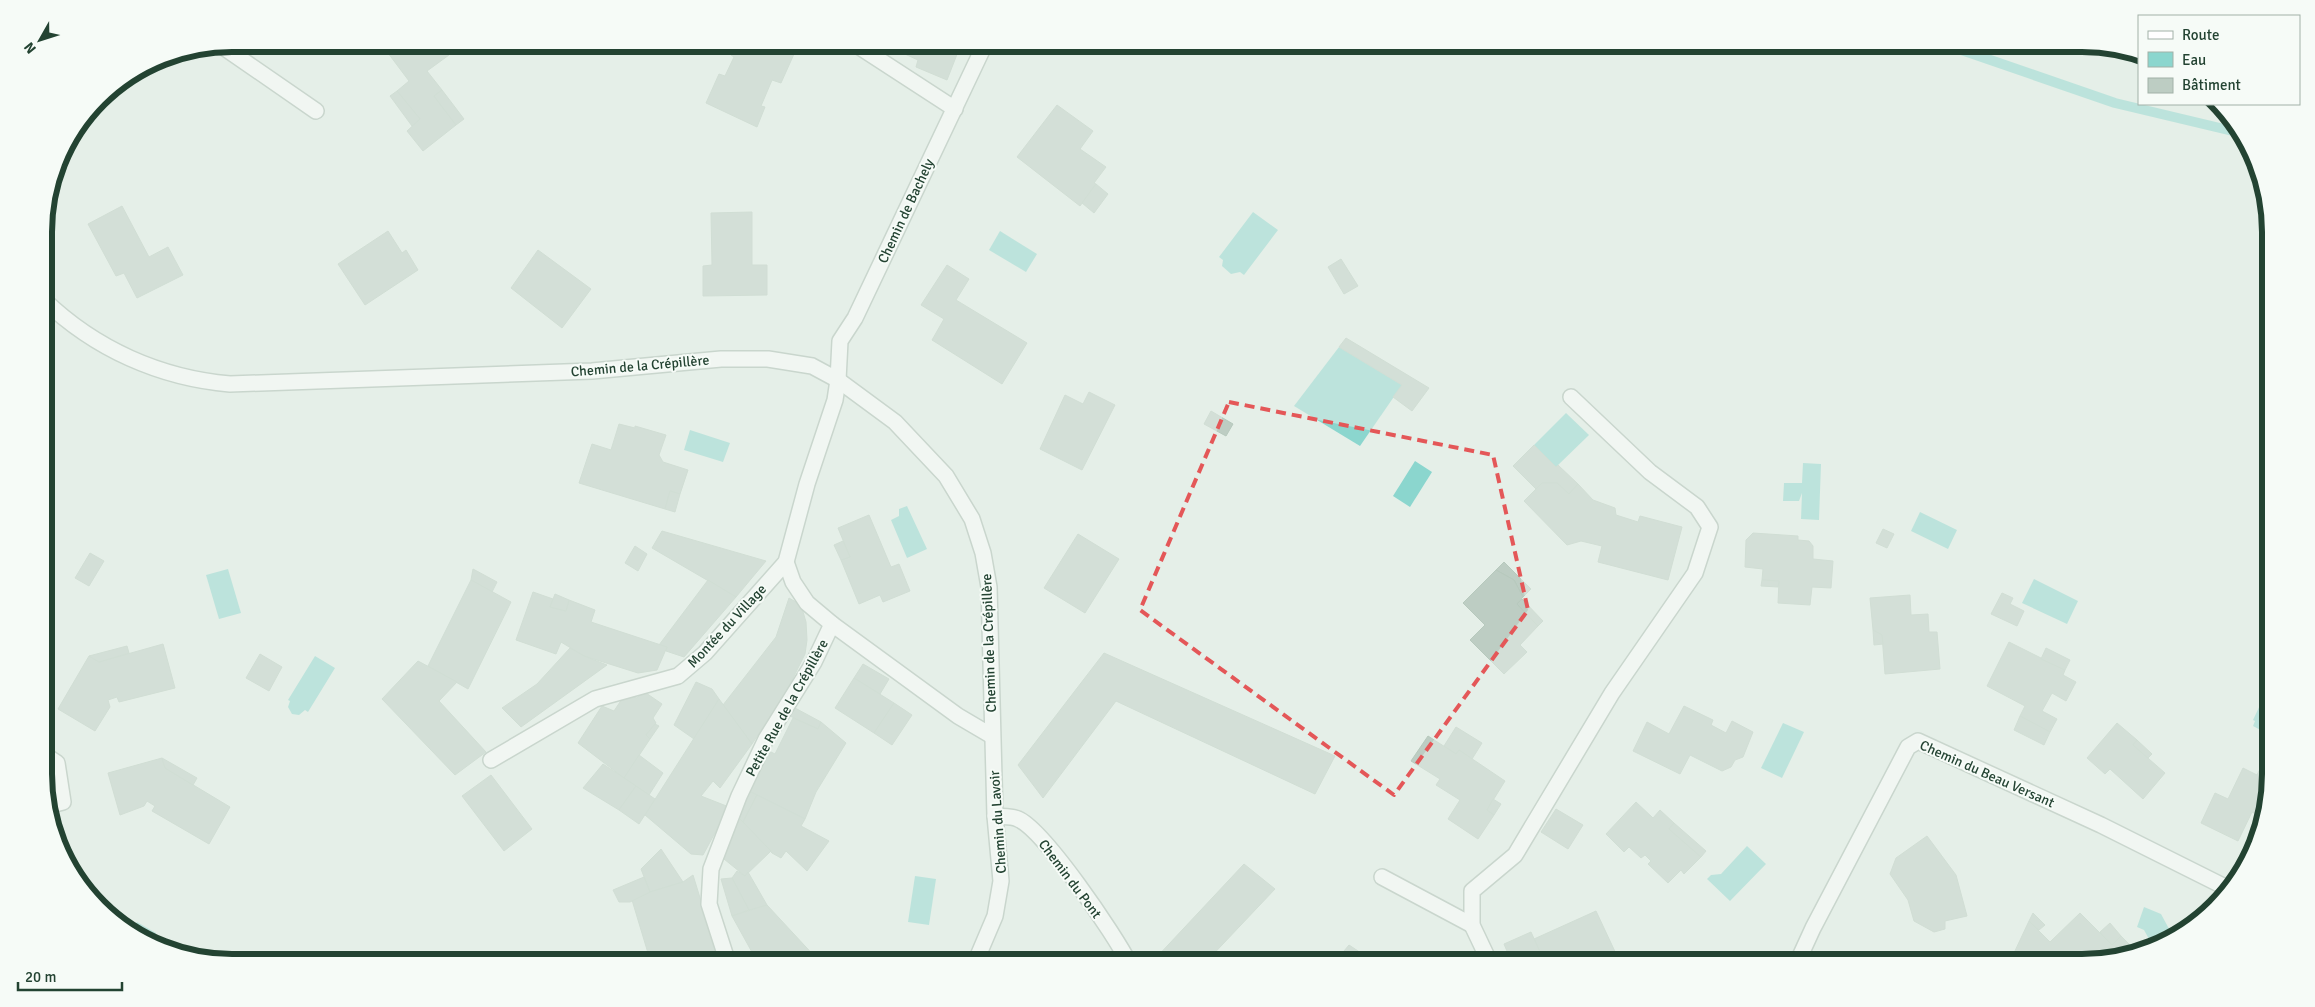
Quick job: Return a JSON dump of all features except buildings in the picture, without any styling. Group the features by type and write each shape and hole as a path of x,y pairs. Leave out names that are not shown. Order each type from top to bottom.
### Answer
{"street":[{"path":"231,52 316,111"},
{"path":"867,52 955,109"},
{"name":"Chemin de Bachely","path":"838,380 840,341 855,318 981,52"},
{"name":"Chemin de la Crépillère","path":"52,307 91,339 121,355 169,373 212,383 240,384 592,371 721,359 768,359 812,366 838,380 895,422 946,476 972,520 983,553 989,587 992,736"},
{"name":"Montée du Village","path":"491,760 595,700 678,676 705,653 786,562 807,484 835,400 838,380"},
{"path":"1486,954 1472,925 1472,891 1515,855 1612,694 1695,573 1710,527 1697,507 1650,472 1571,397"},
{"name":"Petite Rue de la Crépillère","path":"786,562 793,582 807,603 832,624 958,716 992,736"},
{"name":"Petite Rue de la Crépillère","path":"725,954 709,904 711,870 739,796 766,739 814,662 832,624"},
{"name":"Chemin du Lavoir","path":"979,954 995,916 1001,881 995,816 992,736"},
{"name":"Chemin du Beau Versant","path":"1801,954 1908,747 1918,741 2101,825 2223,886"},
{"path":"52,759 57,762 63,802 55,804"},
{"name":"Chemin du Pont","path":"995,816 1018,819 1034,830 1083,893 1123,954"},
{"path":"1382,877 1472,925"}],"highlighted area":[{"path":"1229,402 1493,455 1528,610 1394,795 1140,610"}],"water":[{"path":"1253,212 1278,230 1244,275 1240,272 1231,274 1222,266 1223,260 1219,257"},
{"path":"1000,231 1037,254 1026,272 989,250"},
{"path":"1339,347 1402,385 1360,446 1294,406"},
{"path":"1566,413 1589,435 1556,467 1534,445"},
{"path":"690,430 730,443 723,462 684,450"},
{"path":"1415,461 1432,472 1410,507 1393,496"},
{"path":"1803,463 1821,464 1819,520 1801,519 1802,493 1799,501 1783,501 1784,483 1802,483"},
{"path":"907,506 927,549 907,558 891,520 899,516 899,509"},
{"path":"1920,512 1957,530 1948,549 1911,531"},
{"path":"228,569 241,613 219,619 206,575"},
{"path":"2034,579 2078,601 2067,624 2022,603"},
{"path":"315,656 335,668 308,712 305,710 299,715 292,714 288,707 290,701 288,700"},
{"path":"2262,701 2262,731 2253,726 2255,721 2253,720"},
{"path":"1783,723 1804,732 1782,778 1761,768"},
{"path":"1747,846 1766,864 1730,901 1707,879 1711,875 1721,874"},
{"path":"915,876 936,879 929,925 908,922"},
{"path":"2144,907 2161,914 2170,931 2150,941 2144,930 2137,927"},
{"path":"137,922 156,933 154,936 135,925"}],"waterway":[{"path":"1967,52 2115,103 2230,130"}]}
